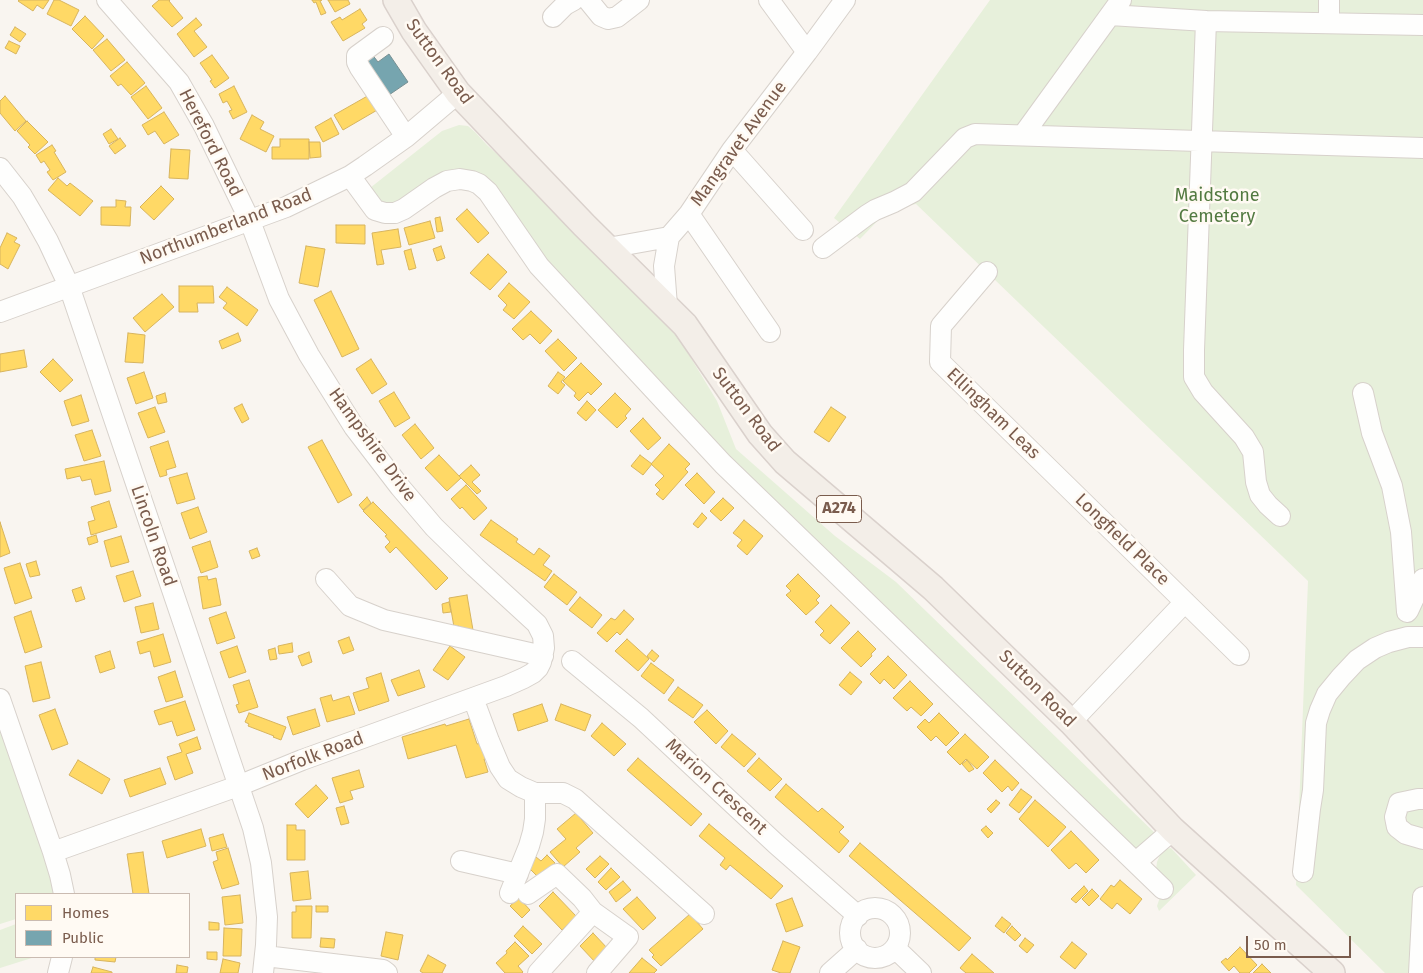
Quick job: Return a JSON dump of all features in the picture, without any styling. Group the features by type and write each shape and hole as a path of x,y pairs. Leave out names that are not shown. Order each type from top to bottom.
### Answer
{"main road":[{"name":"Sutton Road","path":"396,0 414,31 458,93 584,225 685,325 760,434 785,462 933,588 1071,722 1173,830 1332,973"}],"street":[{"name":"Hereford Road","path":"108,0 179,82 204,126 250,221"},
{"path":"553,17 565,5 574,0"},
{"path":"588,0 601,16 608,19 617,17 638,0"},
{"path":"769,0 807,52"},
{"name":"Mangravet Avenue","path":"669,237 689,214 732,150 845,0"},
{"path":"1329,0 1329,23"},
{"path":"1023,135 1115,8 1206,21 1423,25"},
{"path":"1206,21 1194,377 1203,392 1244,437 1253,452 1256,482 1260,494 1268,506 1280,516"},
{"path":"383,37 357,56 357,62 406,137"},
{"name":"Northumberland Road","path":"0,312 286,208 350,176 406,137 458,93"},
{"path":"823,248 867,214 913,192 965,138 975,134 1423,148"},
{"path":"732,150 803,230"},
{"name":"Lincoln Road","path":"0,168 36,218 69,286 252,828 261,863 267,917 264,964"},
{"path":"350,176 375,210 385,213 394,213 404,209 446,181 460,179 479,184 488,192 539,266 723,464 1163,889"},
{"path":"689,214 770,332"},
{"name":"Hampshire Drive","path":"250,221 268,272 283,306 309,355 354,426 400,487 434,527 475,568 537,624 543,636 543,656"},
{"path":"608,248 669,237 664,266 667,306"},
{"name":"Ellingham Leas","path":"988,272 941,326 940,362 1058,478"},
{"path":"1304,872 1313,790 1316,724 1320,710 1328,694 1341,676 1358,660 1375,648 1389,642 1416,637 1406,615 1401,532 1394,495 1372,433 1362,393"},
{"name":"Longfield Place","path":"1058,478 1239,655"},
{"path":"326,579 350,606 384,620 543,656"},
{"path":"1407,612 1423,579"},
{"path":"1071,722 1186,602"},
{"name":"Norfolk Road","path":"53,852 238,786 302,760 506,686 533,673 543,656"},
{"name":"Marion Crescent","path":"572,661 641,718 776,844 858,916"},
{"path":"473,698 500,768 508,779 535,793 563,793 575,799 704,914"},
{"path":"0,699 53,852 64,893"},
{"path":"535,793 533,832 518,874 519,894 557,874 587,905 628,937 597,973"},
{"path":"1423,799 1400,803 1395,817 1397,827 1406,834 1423,839"},
{"path":"1136,862 1173,830"},
{"path":"461,861 518,874"},
{"path":"1420,973 1423,897"},
{"path":"538,973 587,905"},
{"path":"875,908 887,911 893,916 899,926 900,934 895,948 885,956 876,958 864,955 857,950 850,934 851,926 858,916 864,911 875,908"},
{"path":"895,948 921,973"},
{"path":"830,973 857,950"},
{"path":"58,973 62,958"},
{"path":"264,964 383,970 387,973"}],"green space":[{"name":"Maidstone Cemetery","path":"990,0 1423,0 1423,973 1385,973 1296,885 1308,581 916,204 889,209 860,239 834,218"},
{"path":"459,125 468,126 532,186 598,250 677,335 717,401 736,449 835,536 896,582 1159,837 1132,851 947,674 587,314 482,179 387,209 370,188 442,131"},
{"path":"0,717 58,893 15,893 15,919 0,924"},
{"path":"1171,848 1196,875 1159,911 1157,906 1160,897 1156,870 1157,862 1160,855 1166,849"},
{"path":"15,924 15,958 32,958 0,968 0,930"}],"building: Homes":[{"path":"19,0 49,0 43,9 37,5 33,11"},
{"path":"54,0 59,0 79,10 71,26 47,14"},
{"path":"159,0 170,0 183,18 172,27 152,6"},
{"path":"312,0 322,0 320,1 326,13 321,15 316,2 314,3"},
{"path":"328,0 348,0 350,4 335,12"},
{"path":"360,9 367,20 362,24 365,28 343,41 331,22 340,17 342,20"},
{"path":"85,16 104,36 92,49 72,29"},
{"path":"196,18 202,25 194,31 207,47 194,57 177,34"},
{"path":"15,27 26,34 20,42 10,35"},
{"path":"107,39 125,60 111,71 93,50"},
{"path":"9,41 20,46 16,54 5,48"},
{"path":"212,55 229,78 215,88 210,81 212,80 200,63"},
{"path":"127,62 145,83 131,95 121,84 118,86 110,76"},
{"path":"146,86 162,108 148,119 131,97"},
{"path":"234,86 247,112 233,119 229,111 232,110 227,101 223,103 219,94"},
{"path":"371,94 379,109 343,130 334,115"},
{"path":"5,96 26,121 15,131 0,113 0,101"},
{"path":"164,112 179,135 164,144 155,131 148,135 142,125"},
{"path":"252,115 264,122 260,129 274,136 266,152 240,139"},
{"path":"331,118 339,134 323,142 315,127"},
{"path":"27,121 48,142 35,154 28,147 30,145 17,131"},
{"path":"111,129 118,139 109,144 103,134"},
{"path":"120,138 126,146 115,154 109,146"},
{"path":"280,139 309,139 309,159 272,159 272,147 280,147"},
{"path":"309,142 320,142 321,157 310,158"},
{"path":"52,145 66,172 53,180 47,172 50,170 44,161 41,163 36,155"},
{"path":"171,149 190,150 188,179 169,178"},
{"path":"58,178 67,186 70,183 93,201 80,216 48,190"},
{"path":"161,186 174,199 154,220 140,207"},
{"path":"116,200 126,201 125,207 131,207 130,226 101,225 101,207 116,207"},
{"path":"467,209 489,233 478,243 456,219"},
{"path":"440,217 443,231 437,232 435,218"},
{"path":"430,221 435,238 409,245 404,228"},
{"path":"336,225 365,225 365,244 336,243"},
{"path":"398,229 401,247 381,250 384,264 377,265 372,233"},
{"path":"7,233 17,238 14,242 20,245 8,269 0,264 0,248"},
{"path":"306,246 325,249 318,287 299,283"},
{"path":"441,246 445,258 437,261 433,249"},
{"path":"411,249 416,268 409,270 404,251"},
{"path":"488,254 507,272 490,290 470,273"},
{"path":"509,283 530,302 514,319 503,310 507,305 498,296"},
{"path":"179,286 213,286 214,303 197,303 198,312 179,312"},
{"path":"227,287 258,310 247,326 223,308 227,303 219,297"},
{"path":"331,291 359,349 342,357 314,300"},
{"path":"162,294 174,307 145,332 133,318"},
{"path":"531,311 552,331 540,344 530,334 523,340 512,329"},
{"path":"128,333 145,335 143,363 125,362"},
{"path":"238,333 241,341 222,349 219,341"},
{"path":"558,339 577,358 564,371 545,351"},
{"path":"24,350 27,367 0,372 0,354"},
{"path":"53,359 73,380 60,392 40,372"},
{"path":"371,359 387,384 372,394 356,369"},
{"path":"581,363 602,384 591,395 588,392 579,401 574,396 576,393 563,381"},
{"path":"144,372 153,398 136,404 127,378"},
{"path":"558,372 565,377 561,382 565,385 558,394 548,386"},
{"path":"394,392 410,418 395,427 379,401"},
{"path":"165,393 167,402 158,404 156,396"},
{"path":"615,393 631,409 625,416 627,418 617,428 598,410"},
{"path":"81,395 89,421 72,426 64,401"},
{"path":"587,401 596,410 586,421 577,413"},
{"path":"242,404 249,419 242,423 234,408"},
{"path":"155,407 165,432 148,438 138,413"},
{"path":"831,407 846,417 829,442 814,432"},
{"path":"643,418 661,438 648,450 630,431"},
{"path":"415,424 434,448 421,459 402,435"},
{"path":"92,430 101,456 84,461 75,435"},
{"path":"322,440 352,495 338,503 308,447"},
{"path":"168,441 176,467 166,470 167,475 160,477 150,447"},
{"path":"669,444 690,464 685,469 688,472 663,500 656,494 660,490 655,485 664,476 651,464"},
{"path":"439,455 461,478 447,491 425,468"},
{"path":"640,455 652,464 643,475 631,466"},
{"path":"104,461 111,491 95,495 91,479 82,481 80,476 67,479 65,469"},
{"path":"471,465 480,475 472,482 481,491 477,494 459,476"},
{"path":"187,473 195,499 177,504 169,478"},
{"path":"697,473 715,492 704,504 685,485"},
{"path":"466,485 487,508 474,520 462,507 460,509 451,499"},
{"path":"367,497 371,503 363,510 359,505"},
{"path":"723,498 734,508 721,521 710,511"},
{"path":"109,501 117,527 91,535 88,522 95,520 91,507"},
{"path":"373,502 448,578 436,590 396,547 390,553 385,547 390,542 385,536 387,535 363,511"},
{"path":"198,507 207,532 190,539 181,513"},
{"path":"702,513 707,518 698,528 693,524"},
{"path":"491,520 518,539 516,542 534,555 539,548 550,556 543,565 552,571 545,581 480,535"},
{"path":"744,520 763,536 747,555 737,546 742,540 733,533"},
{"path":"0,522 10,553 0,557"},
{"path":"96,535 98,542 89,545 87,538"},
{"path":"121,536 129,562 111,567 104,541"},
{"path":"210,541 218,567 201,573 192,547"},
{"path":"257,548 260,556 252,559 249,551"},
{"path":"36,561 40,575 30,577 26,564"},
{"path":"20,563 32,598 15,604 4,568"},
{"path":"133,571 141,596 124,602 116,576"},
{"path":"554,574 577,592 567,605 544,587"},
{"path":"798,574 820,596 816,600 819,603 806,615 786,595 791,591 786,586"},
{"path":"207,576 208,580 216,578 221,605 203,609 198,577"},
{"path":"81,587 85,599 76,602 72,590"},
{"path":"467,595 473,630 460,632 459,626 454,627 449,598"},
{"path":"580,597 602,615 592,628 569,610"},
{"path":"449,602 451,612 443,613 442,604"},
{"path":"153,603 159,629 141,633 135,607"},
{"path":"831,605 850,623 830,644 820,635 824,631 815,622"},
{"path":"624,610 634,619 620,635 617,632 607,642 597,633 611,618 615,620"},
{"path":"31,611 42,647 25,653 14,617"},
{"path":"226,612 235,638 217,644 209,618"},
{"path":"858,631 876,649 861,667 841,648"},
{"path":"163,634 171,662 154,667 150,651 140,654 137,642"},
{"path":"349,637 354,650 343,654 338,641"},
{"path":"627,639 649,659 638,671 615,651"},
{"path":"292,643 293,652 279,654 278,646"},
{"path":"237,646 246,672 229,678 220,652"},
{"path":"450,646 465,657 448,680 433,670"},
{"path":"275,648 277,659 270,660 268,650"},
{"path":"652,650 659,656 654,662 647,656"},
{"path":"110,651 115,668 100,673 95,656"},
{"path":"309,652 312,662 302,666 298,656"},
{"path":"888,656 907,675 894,689 884,679 880,684 870,674"},
{"path":"41,662 50,698 33,702 25,666"},
{"path":"651,663 674,680 664,694 641,676"},
{"path":"419,670 425,687 398,696 391,680"},
{"path":"175,671 183,697 166,702 158,677"},
{"path":"850,672 862,682 851,695 839,685"},
{"path":"381,673 389,701 359,711 353,693 369,688 366,678"},
{"path":"249,680 258,707 239,713 236,705 239,704 233,685"},
{"path":"910,681 933,704 921,716 911,707 907,711 893,698"},
{"path":"678,687 703,705 693,718 668,700"},
{"path":"331,695 333,701 349,696 355,714 327,722 320,698"},
{"path":"185,701 195,730 177,736 172,721 159,725 154,711"},
{"path":"542,704 548,721 518,731 513,714"},
{"path":"561,704 591,715 585,731 555,720"},
{"path":"55,709 68,744 52,750 39,715"},
{"path":"315,709 320,726 293,735 287,717"},
{"path":"707,710 728,731 716,744 694,722"},
{"path":"249,713 286,727 281,740 248,726 249,724 245,722"},
{"path":"939,713 959,733 946,746 936,736 931,741 917,727 925,719 929,723"},
{"path":"469,719 477,744 482,743 487,759 484,759 488,772 466,778 456,745 408,759 402,737"},
{"path":"602,723 626,744 614,756 591,736"},
{"path":"732,734 756,754 744,767 721,747"},
{"path":"965,734 989,757 977,769 966,759 960,765 947,752"},
{"path":"197,737 201,749 186,754 193,773 175,780 167,757 182,752 179,744"},
{"path":"638,758 702,814 691,826 627,770"},
{"path":"759,758 782,779 770,791 747,771"},
{"path":"78,760 110,779 102,794 69,775"},
{"path":"967,760 974,769 969,772 962,764"},
{"path":"995,760 1019,783 1012,791 1008,786 1002,792 983,773"},
{"path":"160,768 166,784 130,797 124,780"},
{"path":"359,770 364,787 350,791 353,799 340,803 332,778"},
{"path":"786,784 818,812 822,808 844,827 839,832 849,841 839,853 775,797"},
{"path":"316,785 328,798 308,818 295,804"},
{"path":"1021,789 1032,797 1019,813 1009,805"},
{"path":"996,800 1000,803 991,813 987,809"},
{"path":"1035,800 1066,827 1048,847 1019,819"},
{"path":"344,806 349,823 341,825 336,808"},
{"path":"576,813 593,833 576,848 580,852 563,867 550,852 566,839 557,829"},
{"path":"709,824 783,886 771,899 730,865 726,870 720,865 725,858 699,836"},
{"path":"287,825 296,825 296,830 305,830 305,860 287,860"},
{"path":"986,826 993,833 988,838 981,830"},
{"path":"201,829 206,846 167,858 162,841"},
{"path":"1071,831 1099,860 1086,873 1076,863 1069,869 1051,850"},
{"path":"223,834 227,847 212,851 209,838"},
{"path":"860,843 971,938 959,951 849,856"},
{"path":"228,848 239,884 222,889 213,862 218,860 216,852"},
{"path":"143,852 149,893 133,893 127,854"},
{"path":"547,855 555,863 539,878 527,866 536,857 541,861"},
{"path":"600,856 609,864 595,878 586,869"},
{"path":"611,868 620,877 606,890 598,882"},
{"path":"308,871 311,899 293,901 290,873"},
{"path":"1120,880 1142,899 1130,914 1117,903 1112,909 1100,899 1111,885 1114,887"},
{"path":"623,881 631,890 616,902 609,892"},
{"path":"1084,886 1088,891 1076,903 1071,899"},
{"path":"1092,889 1099,896 1089,906 1082,899"},
{"path":"553,892 576,916 562,930 539,906"},
{"path":"240,895 243,923 225,925 222,897"},
{"path":"637,897 656,918 643,930 623,909"},
{"path":"519,898 530,910 522,918 510,906"},
{"path":"792,898 803,926 786,932 776,904"},
{"path":"296,906 312,906 311,938 292,938 292,912 296,912"},
{"path":"316,906 328,906 328,912 316,912"},
{"path":"690,914 703,929 661,966 652,957 654,955 649,950"},
{"path":"1002,917 1011,924 1004,933 995,926"},
{"path":"209,922 219,923 219,930 209,930"},
{"path":"523,926 542,944 532,954 514,936"},
{"path":"1012,926 1021,935 1015,941 1006,933"},
{"path":"224,928 242,929 241,956 223,956"},
{"path":"386,932 403,935 398,960 381,956"},
{"path":"593,933 609,950 596,963 580,946"},
{"path":"321,938 335,939 334,948 320,947"},
{"path":"1025,938 1034,945 1027,953 1019,946"},
{"path":"783,941 800,947 790,973 772,970"},
{"path":"515,942 529,956 518,966 522,973 505,973 496,963"},
{"path":"1072,942 1087,954 1075,969 1060,957"},
{"path":"1240,947 1257,965 1249,973 1240,973 1234,966 1229,971 1221,962 1226,958 1227,960"},
{"path":"207,952 217,952 217,960 207,959"},
{"path":"972,954 994,973 966,973 960,968"},
{"path":"428,955 446,965 442,973 423,973 420,971"},
{"path":"95,958 116,958 115,962 95,960"},
{"path":"642,958 657,970 654,973 629,973"},
{"path":"223,959 240,963 238,973 220,973"},
{"path":"1262,964 1271,973 1253,973"},
{"path":"177,965 188,967 187,973 176,973"},
{"path":"93,967 112,972 112,973 91,973"}],"building: Public":[{"path":"371,53 378,62 389,54 408,82 386,97 360,60"}]}
